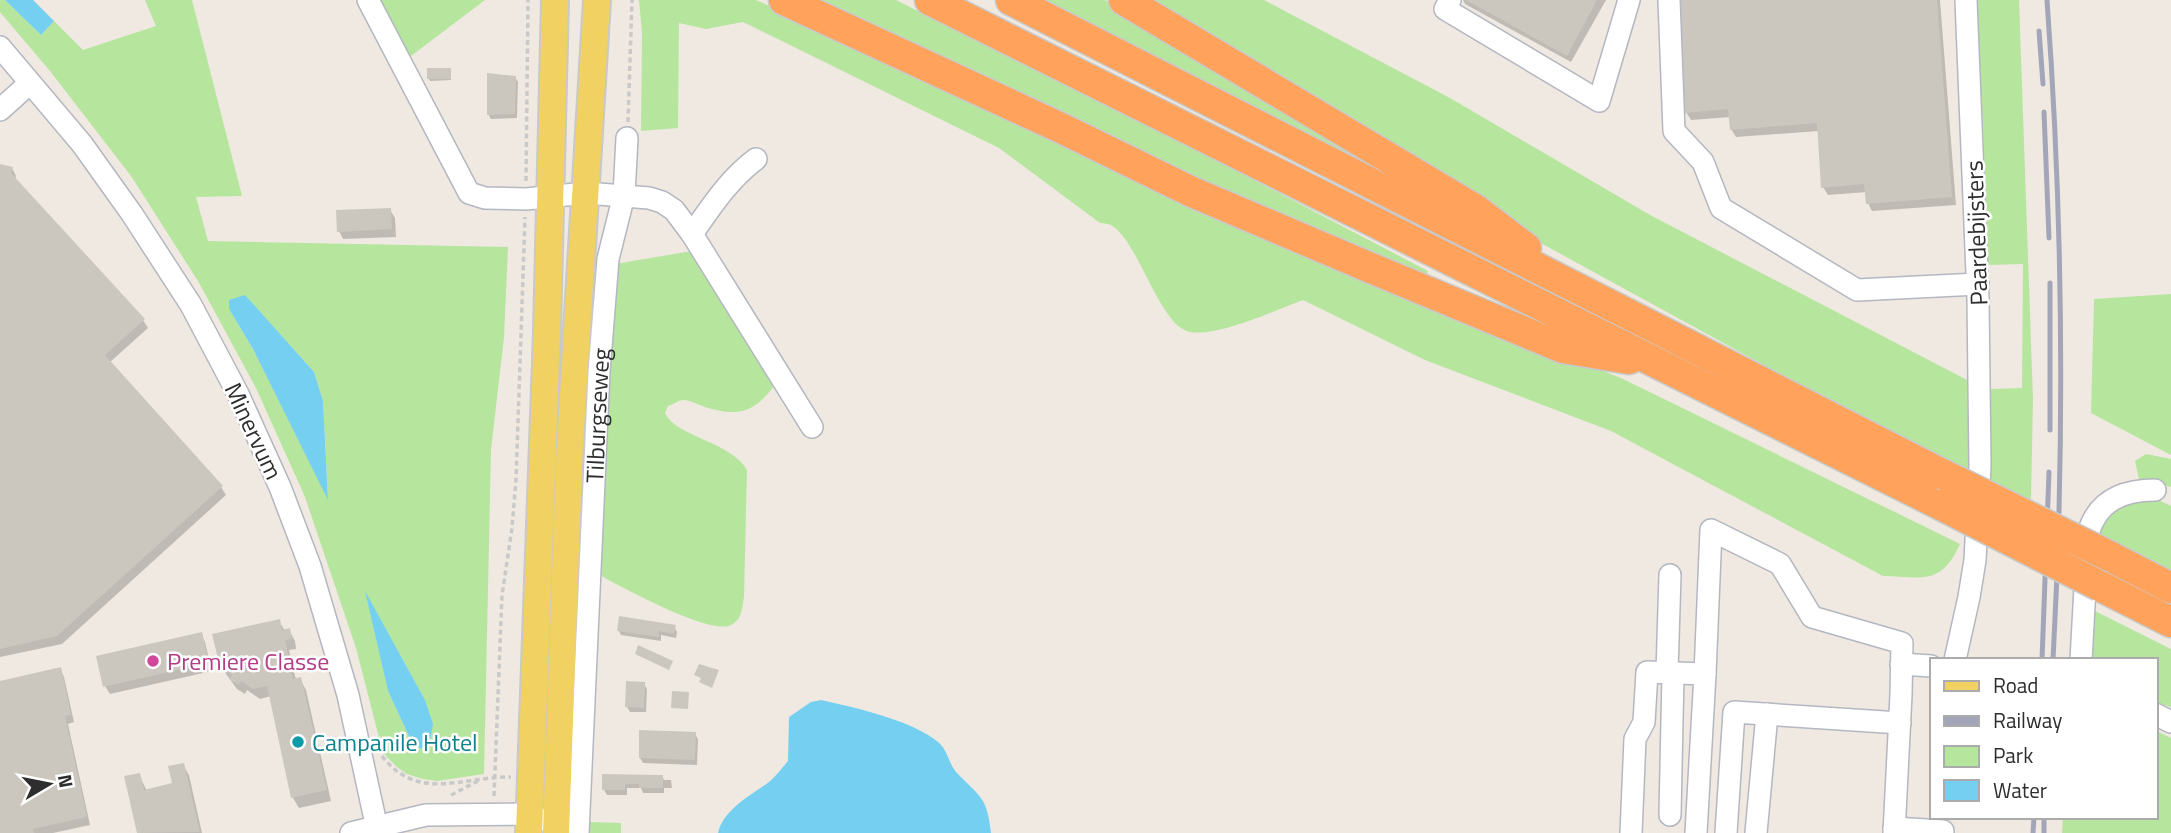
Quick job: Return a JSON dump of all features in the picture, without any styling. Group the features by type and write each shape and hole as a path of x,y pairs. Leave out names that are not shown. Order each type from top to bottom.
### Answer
{"highway":[{"path":"784,0 1061,128 1192,192 1563,348 1660,364"},
{"path":"930,0 2171,622"},
{"path":"1011,0 1591,297 2171,588"},
{"path":"1125,0 1476,211 1591,297"}],"main road":[{"path":"547,829 538,197 555,0"},
{"name":"Tilburgseweg","path":"547,829 597,0"}],"street":[{"path":"368,0 469,193 485,198 586,193 624,195 662,202 674,210 692,234 813,427"},
{"path":"1441,3 1599,101 1629,0"},
{"path":"1669,0 1674,131 1703,162 1721,208 1857,290 1978,284"},
{"name":"Paardebijsters","path":"1955,658 1975,560 1980,466 1978,284 1966,0"},
{"name":"Minervum","path":"0,47 82,144 132,214 191,305 238,394 280,486 310,566 348,695 377,830"},
{"path":"0,110 30,83"},
{"name":"Tilburgseweg","path":"547,829 601,347 608,258 624,195 627,138"},
{"path":"692,234 726,187 756,159"},
{"path":"2081,658 2088,534 2092,519 2106,502 2136,490 2155,490"},
{"path":"1705,674 1647,672 1644,722 1635,739 1632,823 1664,821 1697,825 1705,674 1711,530 1780,564 1812,617 1902,643 1894,830 1943,827"},
{"path":"1664,821 1670,673 1670,575"},
{"path":"1902,664 1930,666"},
{"path":"1727,833 1734,712 1900,723"},
{"path":"1756,833 1767,714"},
{"path":"1701,750 1732,752"},
{"path":"351,833 377,830 426,815 547,829"},
{"path":"377,830 410,833"}],"path":[{"path":"496,776 502,595 512,528 538,197 528,0"},
{"path":"627,138 632,0"}],"green space":[{"path":"0,0 5,0 41,35 54,21 83,50 156,26 145,0 192,0 242,196 196,197 208,241 508,247 504,337 491,450 484,774 437,781 423,779 407,774 383,753 356,648 305,497 256,388 198,281 131,176 50,71 0,12","holes":["245,296 314,372 323,401 328,498 253,349 229,309","366,594 425,700 430,740 422,749 413,745 388,691"]},
{"path":"376,0 485,0 407,59"},
{"path":"639,0 756,0 1521,339 1621,378 1960,544 1953,557 1938,573 1919,577 1883,576 1611,431 1425,360 1303,300 1231,327 1216,331 1190,332 1179,326 1169,315 1131,248 1111,225 1100,223 999,148 743,22 706,29 679,23 678,128 641,131 642,33"},
{"path":"818,0 896,0 1233,169 1428,271 1426,281 1329,238"},
{"path":"1043,0 1105,0 1450,210"},
{"path":"1141,0 1264,0 1450,98 1650,215 1967,380 1970,473 1771,369 1537,241"},
{"path":"1974,0 2019,0 2033,399 2031,499 1989,483 1991,389 2022,388 2023,264 1988,265 1983,122"},
{"path":"698,250 777,382 762,400 747,410 729,412 683,400 668,406 665,413 680,428 729,452 747,470 743,605 735,623 720,626 685,617 596,573 615,264"},
{"path":"2171,294 2171,455 2091,413 2094,299"},
{"path":"2146,454 2171,459 2171,487 2139,479 2135,461"},
{"path":"2148,495 2171,506 2171,574 2089,534 2115,510"},
{"path":"2085,606 2171,649 2171,707 2157,703 2157,658 2083,658"},
{"path":"2157,731 2171,738 2171,833 2062,833 2063,819 2157,819"},
{"path":"588,822 621,823 621,833 588,833"}],"water":[{"path":"5,0 33,0 54,21 41,35"},
{"path":"245,295 314,372 323,401 328,500 253,349 229,309 229,300"},
{"path":"365,591 425,700 433,724 430,740 422,749 413,745 388,691"},
{"path":"821,700 899,721 938,742 955,771 982,799 991,833 718,833 721,824 732,810 777,775 788,761 789,717 811,702"}],"building":[{"path":"1466,0 1597,0 1567,56"},
{"path":"1676,0 1937,0 1952,197 1866,204 1864,184 1821,188 1817,123 1730,130 1728,109 1685,113"},
{"path":"427,68 451,68 451,79 427,79"},
{"path":"487,73 516,76 515,114 487,115"},
{"path":"0,164 13,167 11,173 145,319 105,355 223,486 57,636 0,649"},
{"path":"391,208 392,229 337,232 336,210"},
{"path":"619,616 676,625 674,634 659,631 659,637 617,631"},
{"name":"Campanile Hotel","path":"280,619 282,630 290,628 292,639 285,640 293,679 301,677 327,790 291,798 267,686 253,689 241,681 239,685 229,679 232,675 220,667 212,634"},
{"name":"Premiere Classe","path":"202,632 209,663 103,687 96,656"},
{"path":"638,645 673,661 669,670 635,654"},
{"path":"699,664 719,670 712,688 699,682 701,678 694,675"},
{"path":"61,667 71,715 65,716 87,817 33,829 34,833 0,833 0,681"},
{"path":"626,681 645,682 644,708 625,707"},
{"path":"672,691 689,692 688,709 671,708"},
{"path":"639,730 696,732 695,760 639,758"},
{"path":"184,763 200,832 137,833 124,776 140,773 144,790 172,783 168,766"},
{"path":"602,774 663,775 663,788 639,788 639,784 625,784 625,790 602,790"}],"railway":[{"path":"2047,0 2059,247 2061,412 2053,658"},
{"path":"2039,31 2043,84"},
{"path":"2044,112 2049,238"},
{"path":"2050,283 2050,430"},
{"path":"2042,658 2049,472"},
{"path":"2033,833 2034,819"},
{"path":"2044,819 2044,833"}],"place":[{"name":"Premiere Classe","path":"153,661"},
{"name":"Campanile Hotel","path":"298,742"}]}
